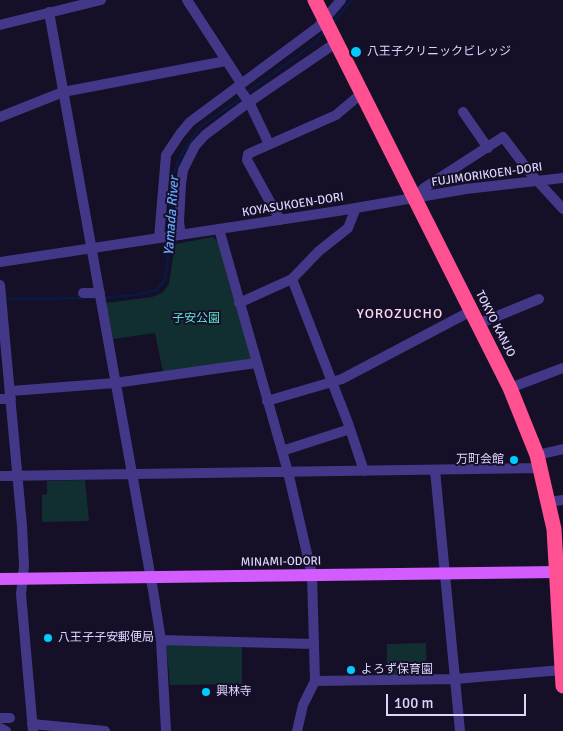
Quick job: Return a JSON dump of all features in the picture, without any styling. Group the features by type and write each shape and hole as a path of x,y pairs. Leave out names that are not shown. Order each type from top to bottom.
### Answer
{"highway":[{"name":"TOKYO KANJO","path":"315,0 510,388 556,501 554,528 560,572 563,686"}],"main road":[{"name":"MINAMI-ODORI","path":"0,579 560,572"}],"street":[{"path":"0,25 101,0"},
{"path":"187,0 226,61 248,100 269,144"},
{"path":"178,235 181,184 189,156 205,135 330,30 341,0"},
{"path":"49,12 161,640 166,731"},
{"path":"0,262 161,238 166,155 190,122 288,51 330,30"},
{"path":"0,117 63,92 226,61"},
{"path":"280,220 247,160 248,154 336,115 362,93"},
{"path":"463,112 488,148"},
{"path":"414,198 424,188 503,137 563,209"},
{"name":"FUJIMORIKOEN-DORI","path":"414,198 563,178"},
{"name":"KOYASUKOEN-DORI","path":"161,238 414,198"},
{"path":"239,303 292,279 320,251 348,228 356,208"},
{"path":"219,229 288,472 312,575 315,681 303,705 297,731"},
{"path":"292,279 350,429 364,471"},
{"path":"1,293 7,396 17,475 24,566 21,594 32,729 105,731"},
{"path":"83,293 101,297"},
{"path":"267,401 342,379 475,318 539,299"},
{"path":"7,396 115,383 256,362"},
{"path":"510,388 563,368"},
{"path":"282,451 350,429"},
{"path":"0,476 435,470 539,462 563,449"},
{"path":"435,470 460,731"},
{"path":"161,640 314,644"},
{"path":"315,681 455,680 562,670"},
{"path":"0,728 6,731"}],"green space":[{"name":"子安公園","path":"213,237 218,242 251,359 163,372 155,333 113,339 106,303 152,297 162,293 169,284 175,244"},
{"path":"85,480 89,521 42,522 42,495 47,494 47,481"},
{"path":"166,643 242,647 242,684 170,685"},
{"path":"426,643 427,679 387,680 387,644"}],"waterway":[{"name":"Yamada River","path":"332,24 352,0"},
{"name":"Yamada River","path":"245,94 314,44 325,31"},
{"name":"Yamada River","path":"170,234 174,172 181,155 200,127 241,98"},
{"name":"Yamada River","path":"102,298 135,295 157,290 165,279 170,239"},
{"name":"Yamada River","path":"5,299 97,298"}],"place":[{"name":"八王子クリニックビレッジ","path":"356,52"},
{"name":"万町会館","path":"514,460"},
{"name":"八王子子安郵便局","path":"48,638"},
{"name":"よろず保育園","path":"351,670"},
{"name":"興林寺","path":"206,692"}],"district":[{"name":"YOROZUCHO","path":"400,314"}]}
